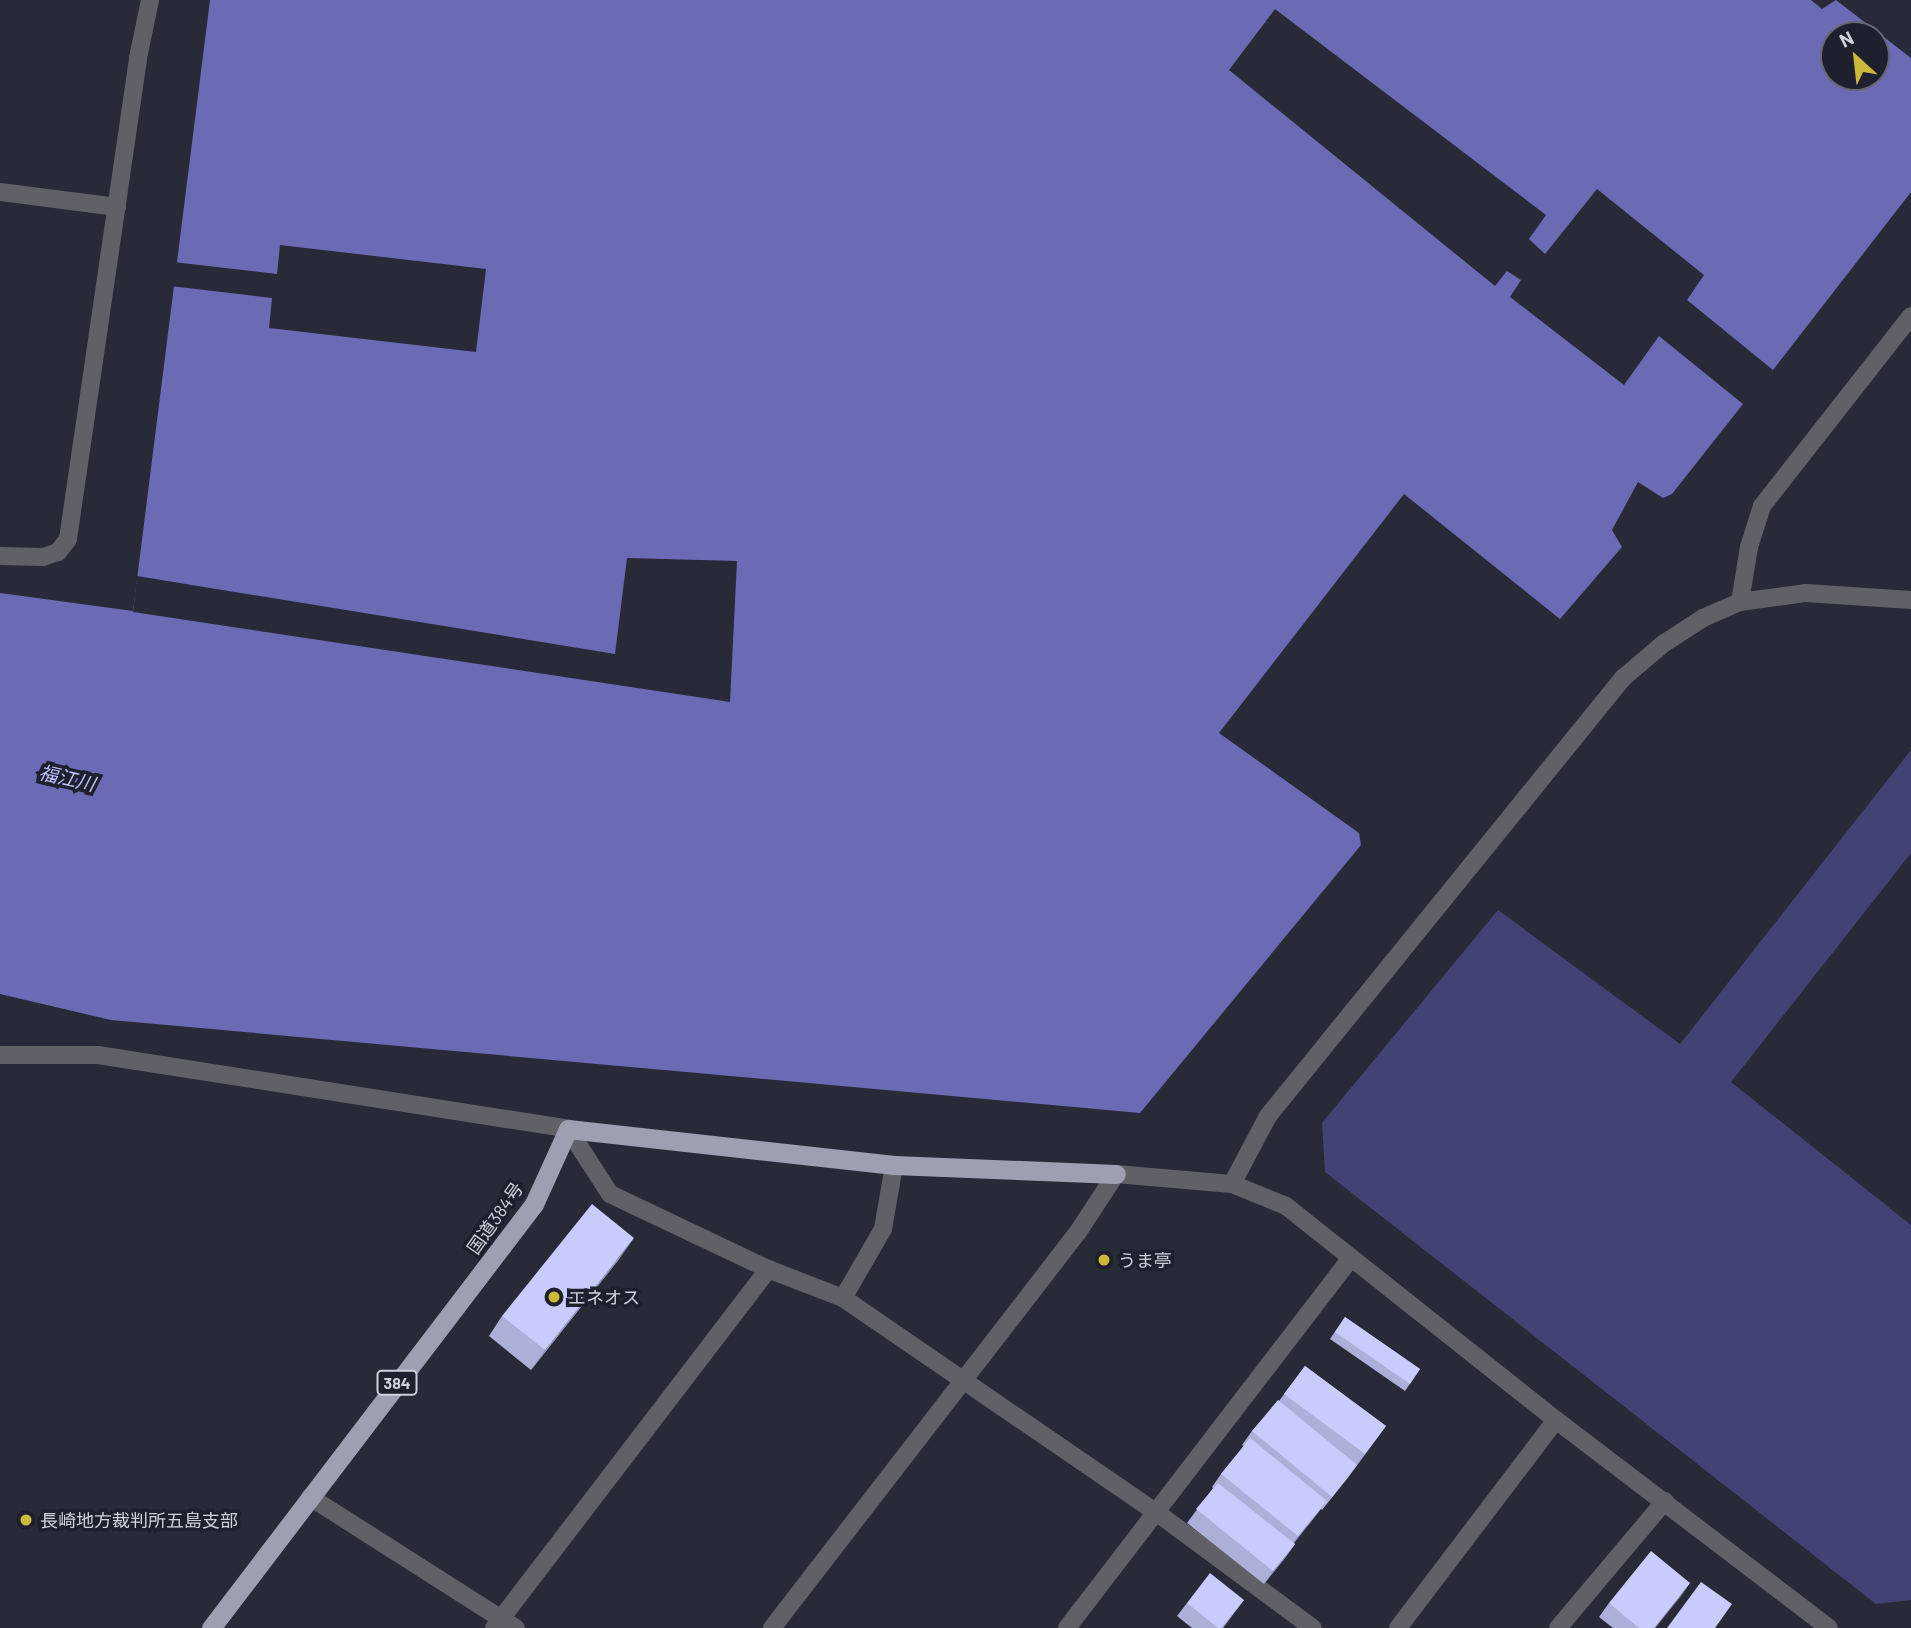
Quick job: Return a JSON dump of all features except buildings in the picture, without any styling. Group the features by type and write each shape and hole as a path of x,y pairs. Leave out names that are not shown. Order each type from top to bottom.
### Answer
{"highway":[{"path":"568,1129 894,1165 1116,1174"},
{"name":"国道384号","path":"211,1628 534,1204 568,1129"}],"street":[{"path":"0,556 43,558 58,552 68,539 138,58 150,0"},
{"path":"0,192 117,207"},
{"path":"1740,603 1749,547 1762,506 1911,316"},
{"path":"1232,1184 1268,1116 1623,678 1663,644 1703,618 1740,603 1806,593 1911,600"},
{"path":"0,1055 98,1055 568,1129 610,1194 768,1269 844,1298 1156,1512 1313,1628"},
{"path":"844,1298 883,1229 894,1165"},
{"path":"772,1628 962,1378 1078,1232 1116,1174 1232,1184 1286,1206 1556,1420 1829,1628"},
{"path":"1067,1628 1350,1259"},
{"path":"310,1497 503,1625 768,1269"},
{"path":"1398,1628 1556,1420"},
{"path":"1558,1628 1665,1501"}],"shaded area":[{"path":"1911,750 1911,853 1731,1082 1911,1225 1911,1600 1876,1604 1325,1172 1322,1123 1498,910 1680,1044"}],"water":[{"name":"福江川","path":"210,0 1811,0 1822,9 1836,0 1863,21 1820,21 1820,91 1890,91 1890,42 1911,58 1911,192 1773,370 1687,300 1704,275 1597,189 1545,254 1529,239 1546,215 1275,9 1229,70 1495,286 1507,271 1521,280 1510,297 1624,385 1659,336 1743,404 1672,494 1663,498 1638,482 1612,530 1622,547 1560,619 1404,494 1219,733 1359,833 1361,845 1140,1113 111,1020 0,994 0,593 133,611"}],"pier":[{"path":"280,245 486,269 476,352 269,328 272,298 170,286 173,262 277,274"},
{"path":"627,558 737,561 730,702 133,612 137,576 615,654"}],"place":[{"name":"うま亭","path":"1104,1260"},
{"name":"エネオス","path":"554,1297"},
{"name":"長崎地方裁判所五島支部","path":"26,1520"}]}
